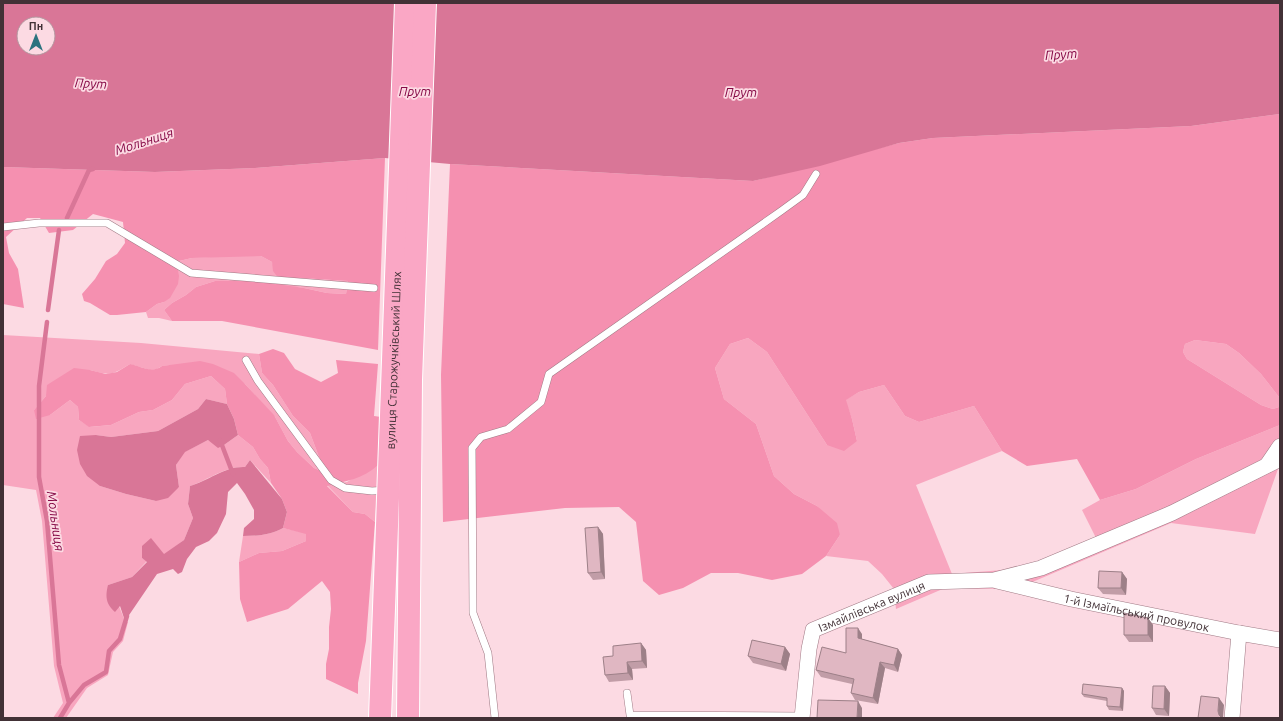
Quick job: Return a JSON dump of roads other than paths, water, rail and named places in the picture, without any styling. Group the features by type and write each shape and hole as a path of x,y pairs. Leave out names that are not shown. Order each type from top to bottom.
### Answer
{"main road":[{"name":"вулиця Старожучківський Шлях","path":"380,718 406,3"},
{"name":"вулиця Старожучківський Шлях","path":"408,718 411,380 425,3"}],"street":[{"path":"1266,466 1280,446"},
{"path":"994,580 1042,568 1172,514 1280,460"},
{"name":"1-й Ізмаїльський провулок","path":"994,580 1071,599 1280,640"},
{"name":"Ізмайлівська вулиця","path":"802,717 809,649 813,630 929,582 994,580"},
{"path":"1232,718 1239,633"}],"lane":[{"path":"496,718 488,653 474,612 472,448 481,437 508,429 541,402 549,374 803,195 816,174"},
{"path":"3,227 39,223 107,223 192,273 374,288"},
{"path":"246,360 258,381 330,480 345,488 372,491 389,490"},
{"path":"627,693 630,715 802,717"}],"water":[{"name":"Прут","path":"3,3 1280,3 1280,114 1191,126 933,138 899,143 820,166 753,181 450,164 385,158 255,168 155,172 3,167"},
{"path":"206,399 227,404 234,419 238,435 218,448 208,440 185,452 176,465 179,487 168,498 156,501 100,486 87,476 80,464 77,450 80,436 96,435 111,437 158,431 198,409"},
{"path":"250,460 282,499 287,512 283,528 264,535 243,536 244,528 254,519 254,510 237,483 228,492 226,514 217,533 209,541 196,547 187,559 182,572 178,574 173,569 157,574 125,621 120,606 115,612 108,603 108,585 132,577 147,562 142,558 142,546 151,538 164,554 184,540 193,518 188,504 190,486 224,471 238,467 245,467"}],"waterway":[{"name":"Мольниця","path":"67,218 89,170 93,169"},
{"name":"Мольниця","path":"48,310 59,230"},
{"name":"Мольниця","path":"47,322 39,386 39,477 47,521 59,665 69,703 60,718"},
{"path":"220,440 233,474"},
{"path":"69,703 84,685 106,672 109,651 120,639 127,616"}]}
